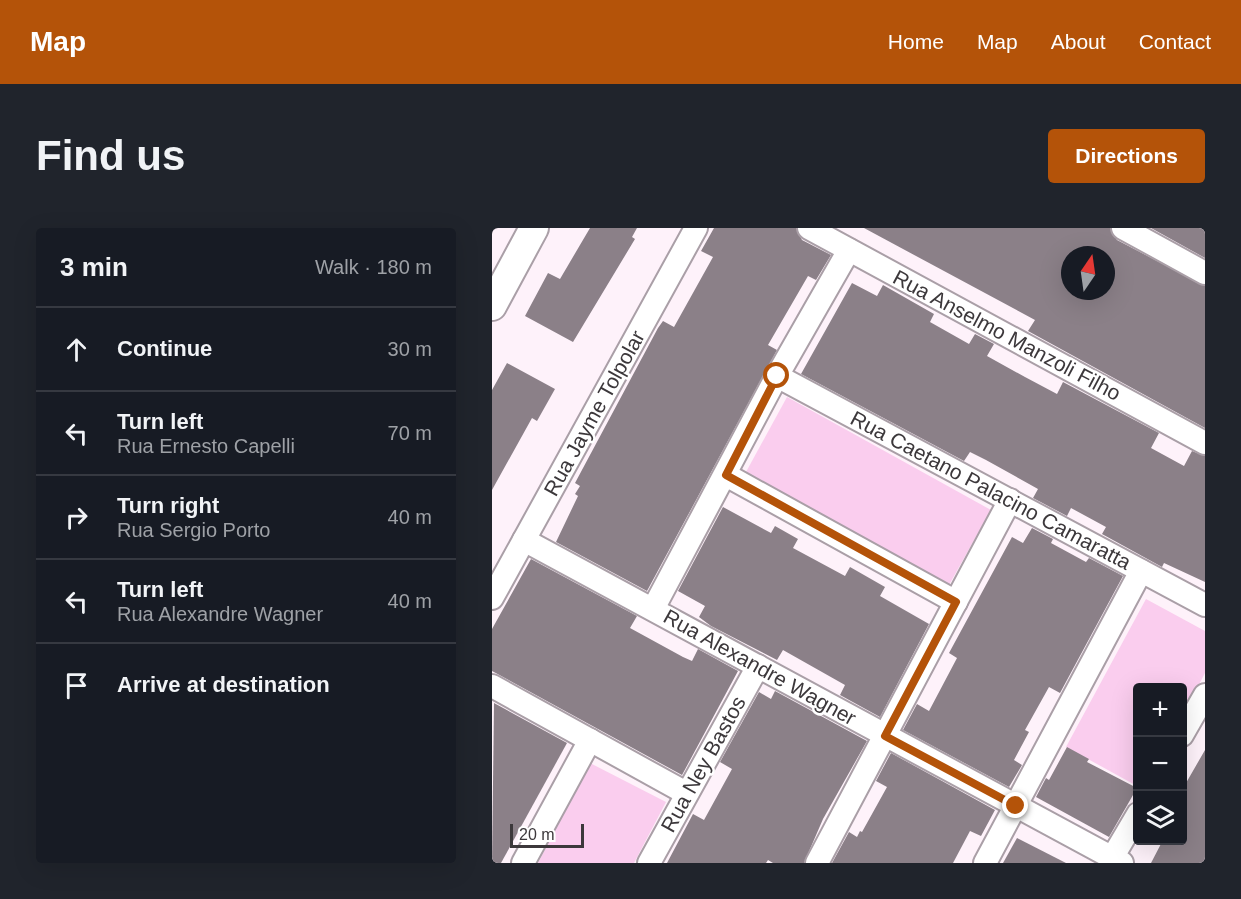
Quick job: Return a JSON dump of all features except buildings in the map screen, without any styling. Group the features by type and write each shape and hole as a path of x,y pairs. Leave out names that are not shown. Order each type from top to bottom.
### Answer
{"street":[{"path":"492,306 534,228"},
{"name":"Rua Jayme Tolpolar","path":"492,598 696,228"},
{"name":"Rua Anselmo Manzoli Filho","path":"809,228 1205,443"},
{"path":"1123,228 1205,273"},
{"path":"653,609 777,376 849,250"},
{"name":"Rua Caetano Palacino Camaratta","path":"777,376 1205,605"},
{"path":"726,475 956,602"},
{"path":"817,863 1010,501"},
{"name":"Rua Alexandre Wagner","path":"524,540 1117,860"},
{"path":"985,863 1142,571"},
{"name":"Rua Ney Bastos","path":"650,863 686,793 758,666"},
{"path":"492,686 686,793"},
{"path":"1187,726 1205,695"},
{"path":"523,863 590,740"},
{"path":"1117,860 1133,823"}],"shaded area":[{"path":"787,397 991,510 949,585 746,472"},
{"path":"1146,599 1205,631 1205,673 1187,707 1187,683 1133,683 1133,784 1066,747"},
{"path":"590,763 666,802 634,863 538,863"}],"route":[{"path":"777,376 726,475 956,602 885,736 1016,806"}]}
